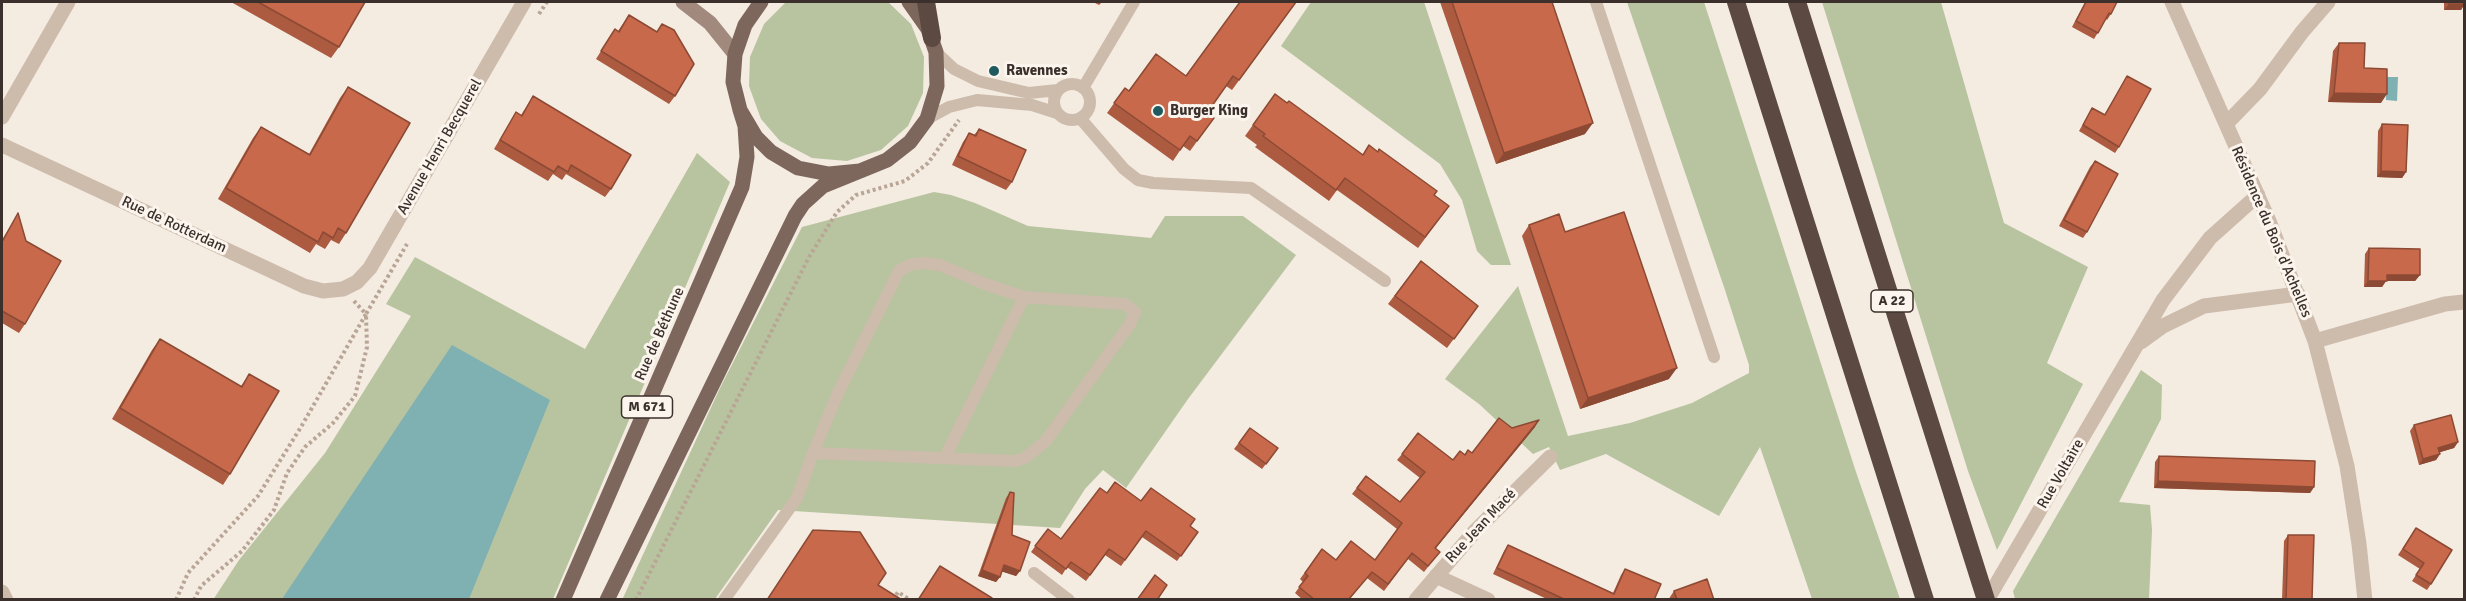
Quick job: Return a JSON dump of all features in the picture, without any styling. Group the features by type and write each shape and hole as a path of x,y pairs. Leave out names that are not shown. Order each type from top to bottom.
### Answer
{"highway":[{"path":"926,2 934,45"},
{"path":"1737,2 1924,600"},
{"name":"A 22","path":"1797,2 1987,600"}],"main road":[{"path":"761,2 745,25 735,54 733,82 740,110 750,129 763,145 789,163 829,174 860,171 895,155 910,142 927,118 937,86 934,45 923,20 909,2"},
{"name":"Rue de Béthune","path":"562,600 742,187 747,157 740,110"},
{"name":"M 671","path":"607,600 795,216 803,204 823,186 860,171"}],"street":[{"path":"2,117 68,2"},
{"name":"Avenue Henri Becquerel","path":"346,288 363,277 377,256 524,2"},
{"path":"683,2 710,23 735,54"},
{"name":"Résidence du Bois d'Achelles","path":"2172,2 2258,195 2315,341 2347,466 2368,598"},
{"path":"2226,124 2260,89 2302,32 2328,2"},
{"name":"Rue de Rotterdam","path":"2,145 304,286 323,291 346,288"},
{"name":"Rue Voltaire","path":"1987,600 2163,300 2210,238 2258,195"},
{"name":"Rue Voltaire","path":"2134,348 2163,326 2204,306 2298,294"},
{"path":"2315,341 2445,304 2464,302"},
{"name":"Rue Jean Macé","path":"1416,600 1506,498 1550,457"},
{"path":"1436,576 1488,600"},
{"path":"2,592 6,600"}],"lane":[{"path":"1083,88 1134,2"},
{"path":"1596,2 1714,357"},
{"path":"934,45 954,69 978,81 1029,93 1058,90 1071,84 1083,88"},
{"path":"927,118 963,102 986,100 1032,105 1071,120 1080,118 1089,104 1083,88"},
{"path":"1057,113 1054,101 1058,90"},
{"path":"1080,118 1124,169 1138,180 1153,183 1251,188 1385,282"},
{"path":"724,600 797,498 813,453 838,393 899,271 909,265 923,263 940,265 1024,297 1125,304 1132,307 1134,317 1035,453 1015,461 813,453"},
{"path":"945,457 1024,297"},
{"path":"1034,573 1069,600"}],"path":[{"path":"636,600 809,257 837,212 856,195 905,181 928,163 958,122 963,102"},
{"path":"194,600 201,586 242,551 274,510 287,473 305,447 333,423 355,396 367,346 366,314 346,288"},
{"path":"176,600 188,573 258,496 366,314"},
{"path":"893,600 898,592 910,600"}],"green space":[{"path":"786,2 888,2 911,24 924,57 923,93 908,126 881,150 847,161 812,158 780,141 761,119 749,86 750,57 764,24"},
{"path":"1311,2 1424,2 1511,265 1491,265 1477,251 1462,200 1440,164 1281,46"},
{"path":"1627,2 1704,2 1856,472 1900,599 1812,599 1760,447 1719,516 1606,454 1560,470 1549,447 1533,454 1479,404 1445,379 1518,286 1568,436 1630,423 1692,403 1749,373 1749,365 1725,290"},
{"path":"1822,2 1941,2 2004,223 2088,267 2047,363 2083,384 1997,550 1968,471"},
{"path":"697,153 730,182 553,599 213,600 239,560 325,453 411,316 386,304 415,257 585,349"},
{"path":"934,192 975,203 1028,226 1151,238 1165,216 1243,216 1296,255 1188,399 1126,488 1103,470 1085,489 1060,528 778,510 715,599 622,600 720,388 802,227"},
{"path":"2141,370 2162,385 2161,419 2119,502 2150,505 2152,530 2149,599 2015,599 2013,591"}],"water":[{"path":"2386,77 2398,77 2397,101 2386,100"},
{"path":"452,345 550,400 469,599 282,599"}],"building":[{"path":"258,2 365,2 339,47"},
{"path":"1240,2 1296,2 1239,80 1233,76 1207,113 1214,118 1197,141 1190,136 1180,150 1114,103 1125,88 1129,91 1156,54 1186,76"},
{"path":"1452,2 1552,2 1593,123 1504,153"},
{"path":"2086,2 2117,2 2098,33 2076,21"},
{"path":"2448,2 2464,2 2464,4 2449,4"},
{"path":"629,15 657,32 662,24 674,30 694,64 675,96 601,51 615,29 619,32"},
{"path":"2339,43 2365,43 2364,68 2387,69 2387,94 2334,93"},
{"path":"2127,76 2151,89 2119,147 2083,125 2092,108 2105,115"},
{"path":"348,87 410,123 346,233 338,228 333,238 323,232 318,242 226,188 261,127 310,155"},
{"path":"1275,94 1287,103 1289,101 1363,155 1369,145 1378,152 1379,149 1437,191 1434,195 1449,206 1425,237 1345,178 1336,190 1263,136 1265,134 1253,125"},
{"path":"533,96 631,155 611,189 571,165 568,172 558,166 554,172 500,140 516,112 522,116"},
{"path":"2382,124 2408,125 2406,172 2381,171"},
{"path":"979,129 1026,150 1012,182 958,156 969,133 976,136"},
{"path":"2095,161 2118,174 2087,232 2064,220"},
{"path":"1624,212 1677,368 1588,398 1529,225 1559,214 1565,232"},
{"path":"18,213 26,241 61,261 25,324 2,311 2,242"},
{"path":"2369,248 2420,249 2420,275 2387,275 2387,281 2368,281"},
{"path":"1421,261 1478,306 1454,339 1395,296"},
{"path":"160,339 242,387 249,374 279,391 230,474 120,408"},
{"path":"2451,415 2458,442 2438,448 2440,454 2423,459 2414,425"},
{"path":"1499,418 1512,428 1539,420 1435,548 1440,552 1428,566 1412,553 1388,584 1372,572 1348,600 1315,600 1299,587 1308,576 1305,573 1322,549 1336,560 1351,541 1375,560 1402,523 1357,488 1366,476 1400,502 1425,472 1402,454 1418,433 1453,460 1460,451 1465,455 1468,450 1472,453"},
{"path":"1250,428 1278,448 1266,464 1239,443"},
{"path":"2159,456 2315,461 2314,487 2158,481"},
{"path":"1115,482 1141,501 1151,488 1195,519 1190,526 1198,532 1181,556 1146,531 1125,560 1109,549 1090,575 1071,562 1066,569 1035,546 1048,529 1061,539 1100,488 1107,493"},
{"path":"1010,492 1014,493 1012,535 1030,542 1020,571 1004,565 1000,577 982,570"},
{"path":"2416,528 2452,550 2431,584 2416,575 2424,563 2403,549"},
{"path":"813,530 860,532 886,573 878,585 902,600 767,600"},
{"path":"2288,535 2314,535 2312,600 2286,600"},
{"path":"1508,545 1614,594 1625,569 1661,584 1654,600 1566,600 1497,568"},
{"path":"940,566 992,598 991,600 918,600"},
{"path":"1155,575 1167,585 1157,600 1137,600"},
{"path":"1707,579 1714,600 1677,600 1674,591"}],"place":[{"name":"Ravennes","path":"994,71"},
{"name":"Burger King","path":"1158,111"}]}
